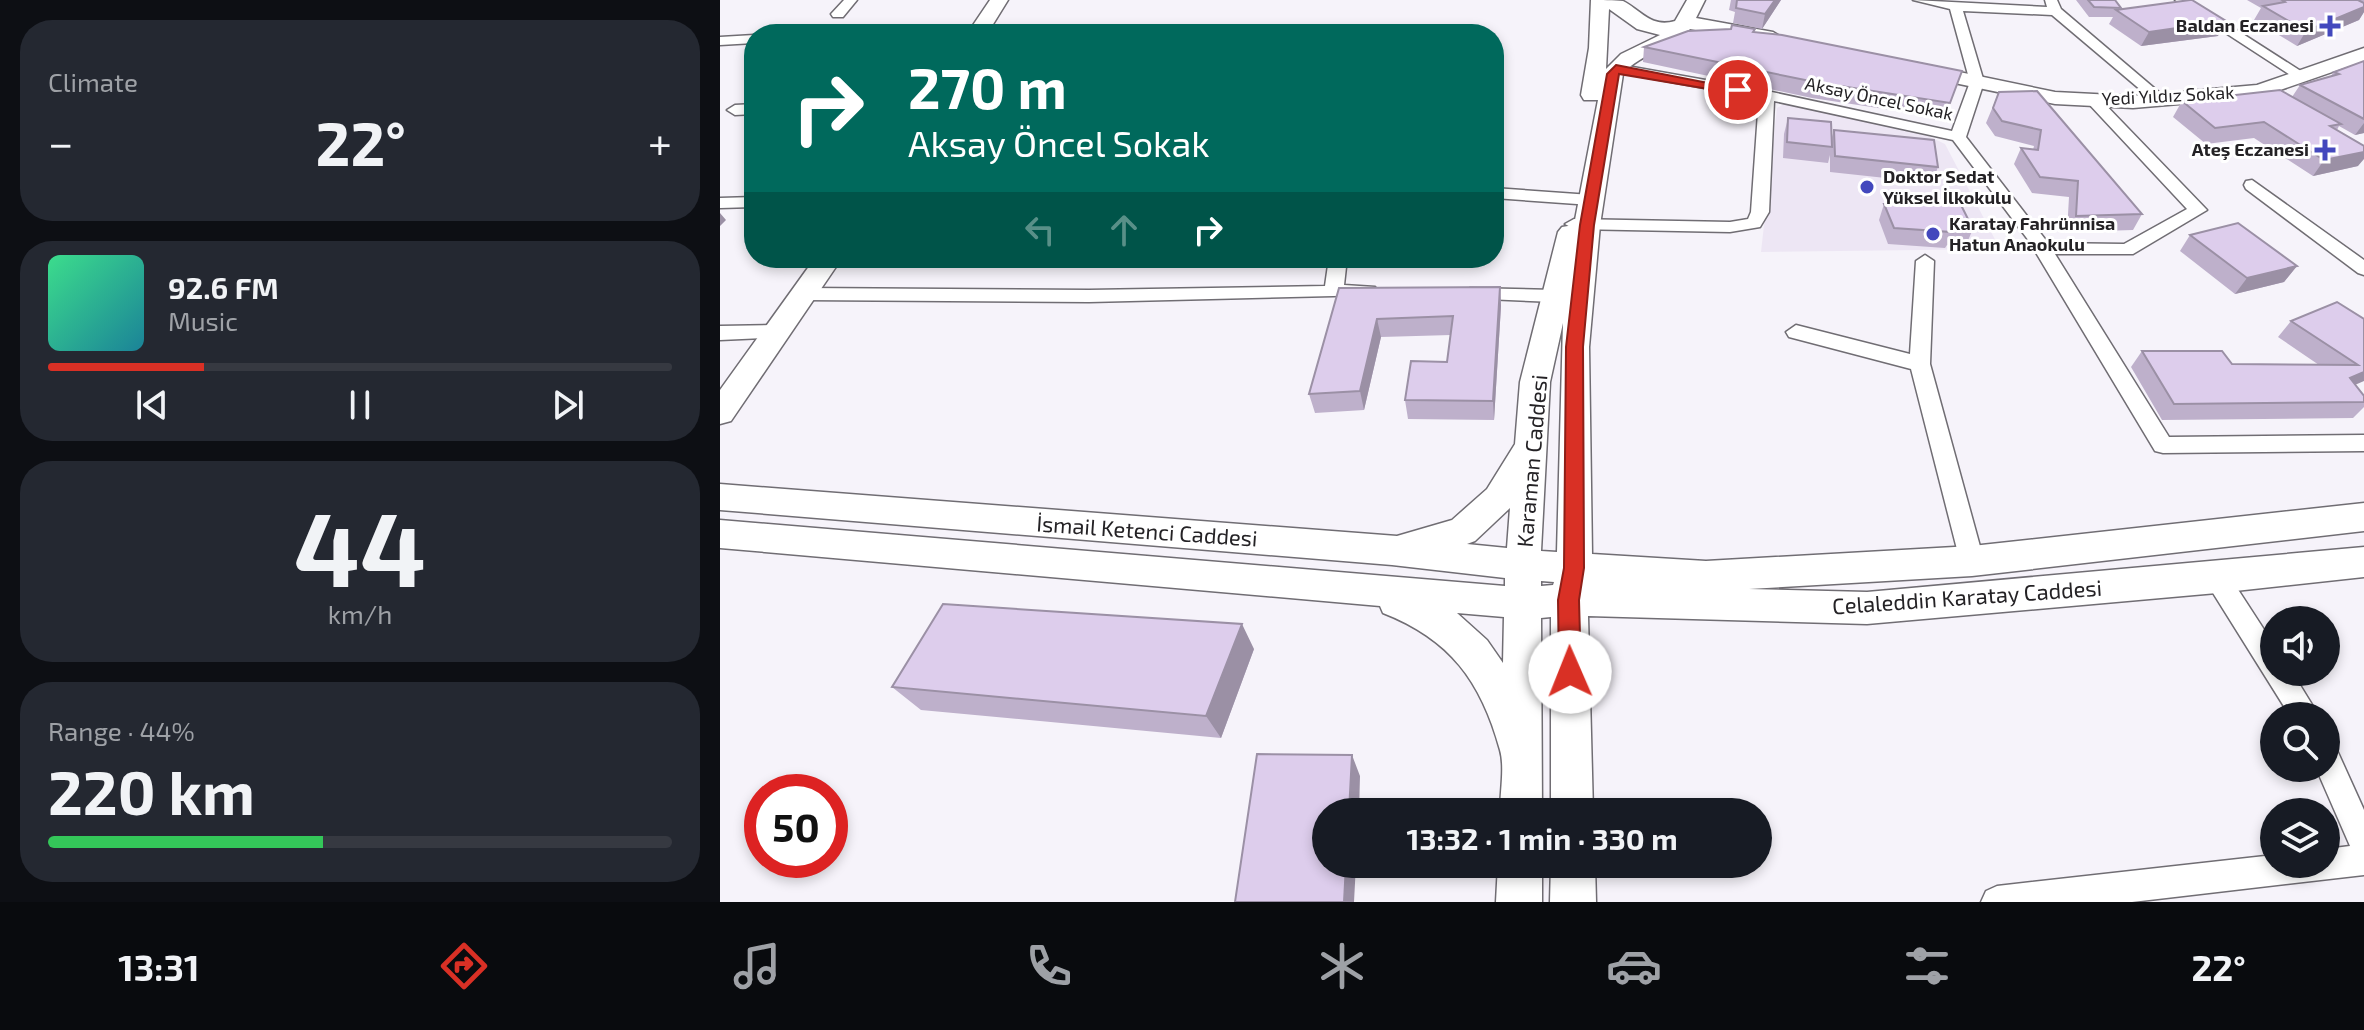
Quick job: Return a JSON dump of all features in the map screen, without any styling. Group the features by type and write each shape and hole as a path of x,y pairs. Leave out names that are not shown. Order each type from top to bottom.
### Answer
{"main road":[{"path":"983,24 999,0"},
{"name":"Karaman Caddesi","path":"1572,798 1575,347 1583,212 1606,68 1600,0"},
{"path":"1611,0 1640,21 1664,30 1696,0"},
{"path":"1606,68 1618,40 1640,21 1642,13 1677,16 1794,42"},
{"path":"1606,68 1666,40 1677,16"},
{"name":"Yedi Yıldız Sokak","path":"1901,65 2055,98 2160,99 2266,95 2364,54"},
{"name":"Karaman Caddesi","path":"1521,798 1523,565 1535,382 1554,296 1583,212"},
{"path":"720,413 822,268"},
{"path":"1392,550 1463,531 1499,498 1531,446"},
{"name":"İsmail Ketenci Caddesi","path":"720,497 1392,550 1523,565 1571,584"},
{"name":"Celaleddin Karatay Caddesi","path":"1571,584 1972,561 2364,517"},
{"name":"İsmail Ketenci Caddesi","path":"720,534 1523,603 1571,584"},
{"name":"Celaleddin Karatay Caddesi","path":"1571,584 1867,608 2364,562"},
{"path":"1354,590 1416,609 1463,640 1489,670 1507,710 1522,757"},
{"path":"1519,902 1520,878"},
{"path":"1573,878 1573,902"}],"street":[{"path":"838,14 851,0"},
{"path":"1919,0 1978,9 2053,6 2160,99"},
{"path":"2181,0 2303,77"},
{"path":"1955,5 1977,82 1958,137"},
{"path":"720,41 744,40"},
{"name":"Aksay Öncel Sokak","path":"1606,68 1767,95 1958,137 2043,248 2163,445 2364,443"},
{"path":"1504,195 1583,212 1730,227 1754,223 1760,212 1767,95"},
{"path":"2043,248 2127,250 2198,210 2093,100"},
{"path":"735,110 744,110"},
{"path":"2252,185 2364,269"},
{"path":"720,203 744,202"},
{"path":"1925,261 1920,364 1972,561"},
{"path":"1334,291 1337,268"},
{"path":"805,294 1089,296 1381,292"},
{"path":"1444,293 1554,296"},
{"path":"720,333 777,332"},
{"path":"1796,332 1920,364"},
{"path":"2217,578 2260,646"},
{"path":"2337,782 2364,844"},
{"path":"1997,902 2364,860"}],"shaded area":[{"name":"Doktor Sedat Yüksel İlkokulu","path":"1784,104 1926,135 1945,144 2000,249 1761,252 1777,108"}],"building":[{"path":"1737,0 1775,0 1765,14 1736,8"},
{"path":"2088,0 2115,0 2121,8 2094,7"},
{"path":"2192,0 2226,21 2149,32 2116,10"},
{"path":"2282,0 2358,0 2364,3 2364,7 2306,31 2263,6 2285,2"},
{"path":"1732,25 1755,29 1753,32 1962,71 1950,103 1815,82 1644,47 1688,31 1731,29"},
{"path":"2364,61 2364,119 2300,85 2339,74 2334,72"},
{"path":"2280,90 2341,124 2330,126 2364,146 2364,152 2324,160 2264,122 2215,128 2182,101"},
{"path":"2037,91 2142,214 2076,216 2078,181 2040,177 2021,148 2038,150 2041,130 2002,121 1993,108 1999,92"},
{"path":"1788,118 1831,122 1832,147 1787,142"},
{"path":"1834,130 1934,140 1938,167 1835,156"},
{"path":"1884,204 1961,205 1973,229 1950,229 1952,232 1894,228"},
{"path":"2238,223 2297,266 2247,278 2190,235"},
{"path":"1500,287 1493,401 1405,400 1411,361 1447,362 1453,316 1377,319 1360,391 1309,394 1339,288"},
{"path":"2337,302 2364,319 2364,372 2350,378 2364,396 2364,402 2174,404 2142,351 2222,351 2232,364 2358,365 2291,321"},
{"path":"943,604 1242,624 1206,716 892,687"},
{"path":"1257,754 1352,755 1350,798 1312,798 1312,878 1345,878 1344,902 1235,902"}],"place":[{"name":"Baldan Eczanesi","path":"2330,26"},
{"name":"Ateş Eczanesi","path":"2325,150"},
{"name":"Doktor Sedat Yüksel İlkokulu","path":"1867,187"},
{"name":"Karatay Fahrünnisa Hatun Anaokulu","path":"1933,234"}],"route":[{"path":"1570,672 1575,347 1587,225 1613,74 1616,68 1738,90"}]}
